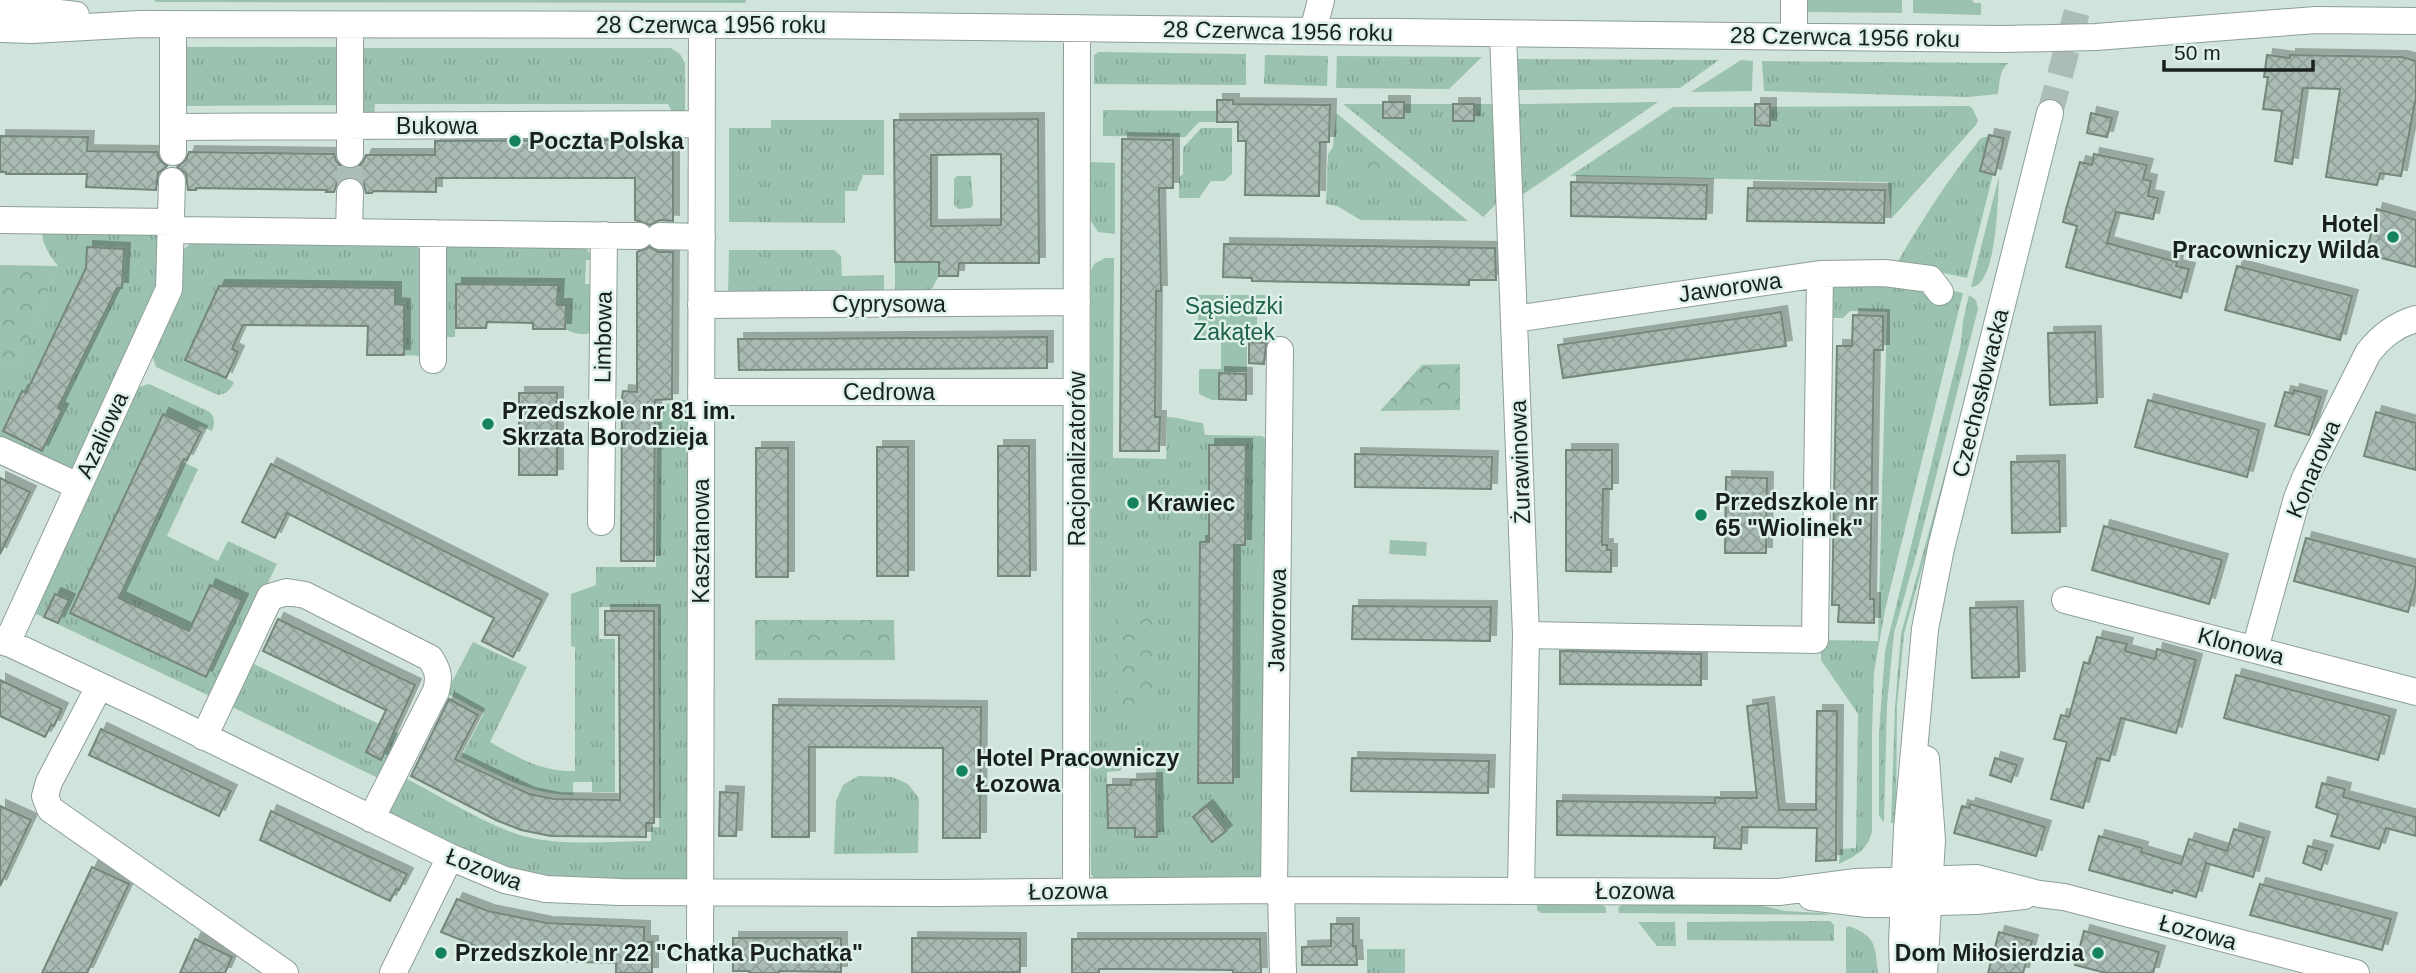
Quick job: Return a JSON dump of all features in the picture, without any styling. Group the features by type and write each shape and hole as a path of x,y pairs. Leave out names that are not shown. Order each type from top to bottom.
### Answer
{"street":[{"path":"1313,31 1321,0"},
{"path":"1794,0 1794,36"},
{"name":"28 Czerwca 1956 roku","path":"0,9 34,10 140,24"},
{"name":"28 Czerwca 1956 roku","path":"0,29 32,30 140,24 702,25 2043,39 2316,20 2416,21"},
{"name":"Bukowa","path":"173,25 173,140 350,126 702,124"},
{"name":"Kasztanowa","path":"700,973 702,25"},
{"path":"350,26 350,154"},
{"name":"Racjonalizatorów","path":"1076,891 1077,28"},
{"name":"Żurawinowa","path":"1503,34 1526,635 1521,890"},
{"name":"Czechosłowacka","path":"1924,973 1917,891 1920,674 1925,629 1941,548 2050,113"},
{"name":"Azaliowa","path":"3,641 169,289 173,181"},
{"path":"349,232 350,192"},
{"path":"0,220 349,232 702,237"},
{"path":"433,233 433,360"},
{"name":"Limbowa","path":"601,522 604,235"},
{"name":"Jaworowa","path":"1514,318 1820,274 1885,273 1930,279 1940,292"},
{"path":"1526,635 1815,640 1820,274"},
{"name":"Cyprysowa","path":"701,305 1077,302"},
{"name":"Konarowa","path":"2255,649 2295,505 2306,477 2377,341 2393,328 2416,319"},
{"name":"Jaworowa","path":"1280,350 1278,890 1283,973"},
{"name":"Cedrowa","path":"701,392 1077,392"},
{"path":"0,450 78,486"},
{"path":"204,737 271,597 287,592 306,595 430,658 437,669 439,681 436,691 372,819"},
{"name":"Klonowa","path":"2065,600 2416,692"},
{"name":"Łozowa","path":"3,641 450,857 505,880 546,889 944,893 1278,890 1779,892 1856,882 1917,891 1976,878 2039,894 2064,897 2328,969 2356,973"},
{"path":"99,687 49,782 45,796 50,809 285,973"},
{"path":"393,973 450,857"},
{"name":"Czechosłowacka","path":"1903,973 1902,954 1917,891"}],"green space":[{"path":"154,0 746,0 745,3"},
{"path":"1807,0 1902,0 1902,13 1807,12"},
{"path":"1913,0 1972,0 1974,3 1981,3 1981,15 1913,13"},
{"path":"185,47 340,47 341,105 181,106"},
{"path":"362,48 671,48 680,54 685,63 685,113 675,118 668,104 375,104 374,119 361,115"},
{"path":"1099,52 1246,54 1246,85 1094,84 1094,55"},
{"path":"1265,55 1328,56 1327,86 1264,84"},
{"path":"1337,56 1482,57 1449,89 1336,88"},
{"path":"1516,59 1719,60 1680,88 1517,90"},
{"path":"1741,60 1753,61 1752,91 1691,92"},
{"path":"1762,61 2009,63 2002,73 1998,94 1968,97 1764,91"},
{"path":"1658,102 1522,195 1519,104"},
{"path":"1343,104 1495,104 1501,191 1495,205 1483,217"},
{"path":"1969,106 1978,120 1976,125 1891,219 1888,182 1570,176 1673,107"},
{"path":"1103,110 1217,111 1217,122 1199,122 1185,137 1103,136"},
{"path":"1336,113 1468,221 1361,220 1337,206 1326,204 1328,154 1333,147"},
{"path":"771,120 884,120 884,175 863,175 857,191 845,191 845,223 729,222 729,128 771,128"},
{"path":"1201,128 1232,128 1232,174 1224,181 1211,181 1199,198 1179,198 1183,148"},
{"path":"1984,137 1989,137 1980,171 1993,174 1967,278 1897,263 1947,184"},
{"path":"1363,145 1388,164 1373,183 1348,164"},
{"path":"1089,162 1115,163 1115,234 1098,232 1089,218"},
{"path":"957,176 971,176 973,205 970,208 958,209 954,205 954,179"},
{"path":"1999,176 1997,220 1991,257 1980,283 1971,287"},
{"path":"42,227 169,227 164,288 78,477 0,442 0,363 16,365 58,266 46,248"},
{"path":"193,241 415,244 423,254 423,356 404,355 404,305 395,304 395,288 219,286 185,360 234,382 230,390 218,395 156,367 152,355 182,251"},
{"path":"444,243 584,246 595,260 586,260 585,284 596,285 594,330 580,334 565,329 566,305 557,305 558,285 456,284 455,337 444,337"},
{"path":"729,250 834,250 841,256 842,276 884,275 884,293 728,294"},
{"path":"1105,258 1114,258 1113,458 1166,459 1167,417 1203,423 1205,435 1262,436 1267,440 1262,882 1097,882 1091,874 1091,271 1094,264","holes":["1123,755 1156,755 1156,837 1135,828 1108,828 1107,772 1120,771"]},
{"path":"895,262 939,262 939,276 929,293 895,293"},
{"path":"0,265 58,266 16,366 0,363"},
{"path":"1826,280 1928,285 1963,293 1885,610 1874,672 1872,832 1860,852 1839,864 1840,849 1856,848 1858,714 1821,660 1821,640 1878,641 1887,312 1850,311 1843,318 1825,318"},
{"name":"Sąsiedzki Zakątek","path":"1198,295 1268,295 1268,310 1257,311 1257,331 1268,332 1268,340 1247,340 1247,372 1218,372 1218,400 1199,394 1199,369 1221,369 1221,338 1198,338"},
{"path":"1969,295 1976,300 1978,309 1894,633 1887,705 1884,822 1879,816 1879,732 1885,651 1961,344"},
{"path":"1460,364 1460,410 1380,411 1422,365"},
{"path":"149,384 210,412 214,419 212,431 200,426 197,430 163,414 70,613 206,677 242,600 210,585 187,634 181,627 124,600 116,600 183,462 198,469 167,536 218,561 228,541 277,564 212,697 30,611 135,388"},
{"path":"676,400 690,400 690,875 684,882 522,876 385,813 403,777 476,816 520,835 568,842 651,841 651,827 659,827 658,607 599,607 599,639 615,639 615,792 592,792 592,782 573,782 573,795 543,792 515,783 461,757 484,713 446,693 473,642 527,667 490,742 541,766 575,771 575,647 571,646 571,594 596,585 596,567 656,567 657,403 675,404"},
{"path":"1949,458 1952,458 1904,634 1897,706 1896,823 1891,823 1895,706 1901,634"},
{"path":"1390,540 1427,542 1426,556 1389,554"},
{"path":"1118,611 1156,611 1155,713 1117,713"},
{"path":"755,620 894,620 895,660 755,660"},
{"path":"252,663 400,734 378,778 230,706"},
{"path":"858,776 892,777 908,784 919,798 918,853 834,854 836,801 843,785"},
{"path":"1598,901 1606,908 1606,913 1541,913 1537,910 1537,904"},
{"path":"1627,901 1750,903 1785,911 1831,915 1619,913 1618,908"},
{"path":"1830,921 1834,925 1834,941 1687,940 1687,922"},
{"path":"1638,922 1675,922 1676,946 1657,946"},
{"path":"1849,926 1870,939 1878,973 1846,973 1846,928"},
{"path":"1367,949 1405,949 1405,973 1367,973"}],"building":[{"path":"2267,55 2290,58 2290,55 2402,57 2416,61 2416,97 2401,176 2380,173 2377,185 2326,177 2340,89 2303,88 2292,164 2275,161 2282,111 2263,109 2268,77 2264,77"},
{"path":"1217,100 1233,100 1233,104 1330,105 1329,142 1320,142 1319,196 1245,195 1246,141 1238,141 1238,122 1217,122"},
{"path":"1383,102 1404,102 1404,118 1383,118"},
{"path":"1453,104 1474,104 1474,121 1453,121"},
{"path":"1755,104 1770,104 1770,126 1755,125"},
{"path":"2091,113 2112,118 2107,137 2087,133"},
{"path":"1038,119 1039,263 959,263 958,276 939,276 939,262 895,262 894,120","holes":["1001,154 1001,225 931,226 931,155"]},
{"path":"1989,135 2004,138 1995,175 1980,171"},
{"path":"0,136 88,137 87,151 157,152 160,160 167,166 158,173 156,190 86,187 87,174 6,174 0,172"},
{"path":"1122,139 1173,140 1173,188 1159,188 1161,291 1156,291 1155,417 1160,417 1159,451 1120,451"},
{"path":"673,140 673,221 660,220 650,225 635,220 635,178 436,178 436,192 366,193 359,179 350,176 337,183 334,192 196,188 188,190 186,174 177,167 186,160 189,152 334,154 342,167 351,170 363,162 366,155 435,155 435,141"},
{"path":"2094,154 2147,165 2143,179 2151,181 2148,196 2158,198 2153,219 2116,212 2107,243 2177,262 2176,266 2189,269 2181,298 2066,267 2077,226 2063,222 2066,209 2080,162 2092,165"},
{"path":"1571,182 1707,185 1706,219 1571,216"},
{"path":"1748,188 1885,190 1884,223 1747,221"},
{"name":"Hotel Pracowniczy Wilda","path":"2377,209 2416,220 2416,267 2366,254"},
{"path":"1224,244 1495,248 1496,280 1469,280 1469,285 1252,281 1252,278 1223,277"},
{"path":"87,247 124,249 122,288 117,288 58,408 62,410 42,451 3,431 22,391 26,393 86,268"},
{"path":"649,247 659,252 673,252 672,399 655,400 654,561 621,561 622,398 623,391 637,392 637,252"},
{"path":"2237,266 2352,296 2340,340 2225,310"},
{"path":"456,284 558,285 557,305 566,305 565,329 533,329 533,323 487,322 486,328 456,328"},
{"path":"219,286 395,288 395,304 404,305 404,355 367,355 368,326 243,325 232,349 238,352 226,378 185,360"},
{"path":"1781,312 1786,346 1563,378 1558,345"},
{"path":"1853,315 1883,316 1883,350 1874,350 1870,599 1874,599 1874,623 1838,622 1839,605 1832,605 1837,346 1852,346"},
{"path":"2095,332 2097,403 2050,405 2048,333"},
{"path":"1047,337 1047,368 739,370 738,339"},
{"path":"1249,342 1266,343 1264,364 1249,363"},
{"path":"1219,373 1246,374 1246,400 1219,399"},
{"path":"2294,390 2321,397 2309,435 2275,426 2285,392 2293,394"},
{"path":"519,393 557,393 557,475 519,475"},
{"path":"2148,400 2259,430 2247,477 2135,447"},
{"path":"2376,412 2416,423 2416,470 2364,456"},
{"path":"163,414 201,432 187,460 184,459 119,598 189,631 210,585 242,600 206,677 70,613"},
{"path":"1209,445 1246,445 1245,545 1234,545 1233,783 1198,783 1200,542 1209,542"},
{"path":"998,446 1029,446 1030,576 998,576"},
{"path":"877,447 908,447 908,576 877,576"},
{"path":"756,448 788,448 788,577 756,577"},
{"path":"1566,450 1612,450 1612,489 1603,489 1602,545 1607,545 1607,550 1611,550 1611,572 1566,571"},
{"path":"1355,454 1492,457 1491,489 1355,487"},
{"path":"2059,461 2060,532 2012,533 2011,462"},
{"path":"271,464 542,600 513,657 482,641 494,618 287,513 275,538 242,522"},
{"path":"1726,477 1767,478 1766,553 1725,553"},
{"path":"0,478 30,492 0,554"},
{"path":"2104,526 2222,560 2209,604 2092,570"},
{"path":"2306,538 2416,567 2416,583 2408,612 2294,581"},
{"path":"55,594 69,600 58,623 44,617"},
{"path":"1353,606 1491,607 1490,641 1352,639"},
{"path":"2017,607 2019,677 1972,678 1970,608"},
{"path":"605,611 654,611 654,823 646,823 646,837 551,836 521,830 411,776 449,699 478,715 455,759 529,794 554,799 620,800 619,635 605,635"},
{"path":"278,619 415,685 381,760 366,752 386,710 263,651"},
{"path":"2097,637 2127,644 2125,651 2155,659 2157,649 2196,660 2176,733 2121,718 2109,761 2097,758 2083,808 2051,799 2067,742 2054,739 2061,715 2069,717 2084,662 2089,664"},
{"path":"1560,651 1701,654 1701,685 1560,684"},
{"path":"2236,675 2390,716 2378,760 2224,718"},
{"path":"0,680 62,709 45,737 0,716"},
{"path":"1768,703 1779,810 1816,810 1817,711 1837,711 1836,860 1816,861 1817,828 1742,827 1741,849 1714,848 1715,837 1557,835 1557,801 1715,803 1715,798 1757,798 1747,706"},
{"name":"Hotel Pracowniczy Łozowa","path":"773,705 981,707 980,838 943,838 943,748 809,747 809,837 772,837"},
{"path":"101,729 231,791 219,816 89,755"},
{"path":"1352,758 1489,761 1488,793 1351,791"},
{"path":"1995,758 2017,765 2011,782 1990,775"},
{"path":"1156,779 1157,837 1135,837 1135,828 1108,828 1107,785 1131,785 1131,780"},
{"path":"2322,783 2345,789 2343,797 2416,817 2416,836 2386,828 2379,849 2331,836 2338,815 2316,807"},
{"path":"720,792 738,793 736,836 719,836"},
{"path":"1970,804 2045,827 2036,856 1954,833 1962,806 1969,808"},
{"path":"0,806 31,820 0,886"},
{"path":"1207,806 1226,831 1212,842 1193,817"},
{"path":"271,811 407,874 399,890 396,889 390,901 260,840"},
{"path":"2234,829 2264,838 2253,877 2206,863 2196,897 2089,870 2099,836 2142,848 2141,852 2181,864 2189,839 2227,851"},
{"path":"2308,846 2327,851 2321,870 2303,863"},
{"path":"92,867 129,884 87,973 42,973"},
{"path":"2260,884 2391,919 2382,950 2250,915"},
{"path":"457,899 488,911 547,923 644,927 644,942 652,942 652,973 616,973 616,963 544,961 514,957 476,946 441,932"},
{"path":"1331,924 1353,924 1353,946 1356,946 1357,965 1302,965 1302,947 1331,946"},
{"path":"2084,931 2159,952 2153,973 2106,973 2075,965"},
{"path":"1999,932 2032,941 2023,973 1988,973"},
{"path":"733,938 841,938 841,972 733,971"},
{"path":"912,938 1020,939 1020,972 912,973"},
{"path":"195,939 232,957 225,973 180,973"},
{"path":"1072,939 1260,939 1261,973 1233,973 1233,970 1099,969 1099,973 1072,973"}],"tunnel":[{"path":"2050,113 2080,0"},
{"path":"350,154 350,192"}],"place":[{"name":"Poczta Polska","path":"515,141"},
{"name":"Hotel Pracowniczy Wilda","path":"2393,237"},
{"name":"Przedszkole nr 81 im. Skrzata Borodzieja","path":"488,424"},
{"name":"Krawiec","path":"1133,503"},
{"name":"Przedszkole nr 65 \"Wiolinek\"","path":"1701,515"},
{"name":"Hotel Pracowniczy Łozowa","path":"962,771"},
{"name":"Przedszkole nr 22 \"Chatka Puchatka\"","path":"441,953"},
{"name":"Dom Miłosierdzia","path":"2098,953"}]}
